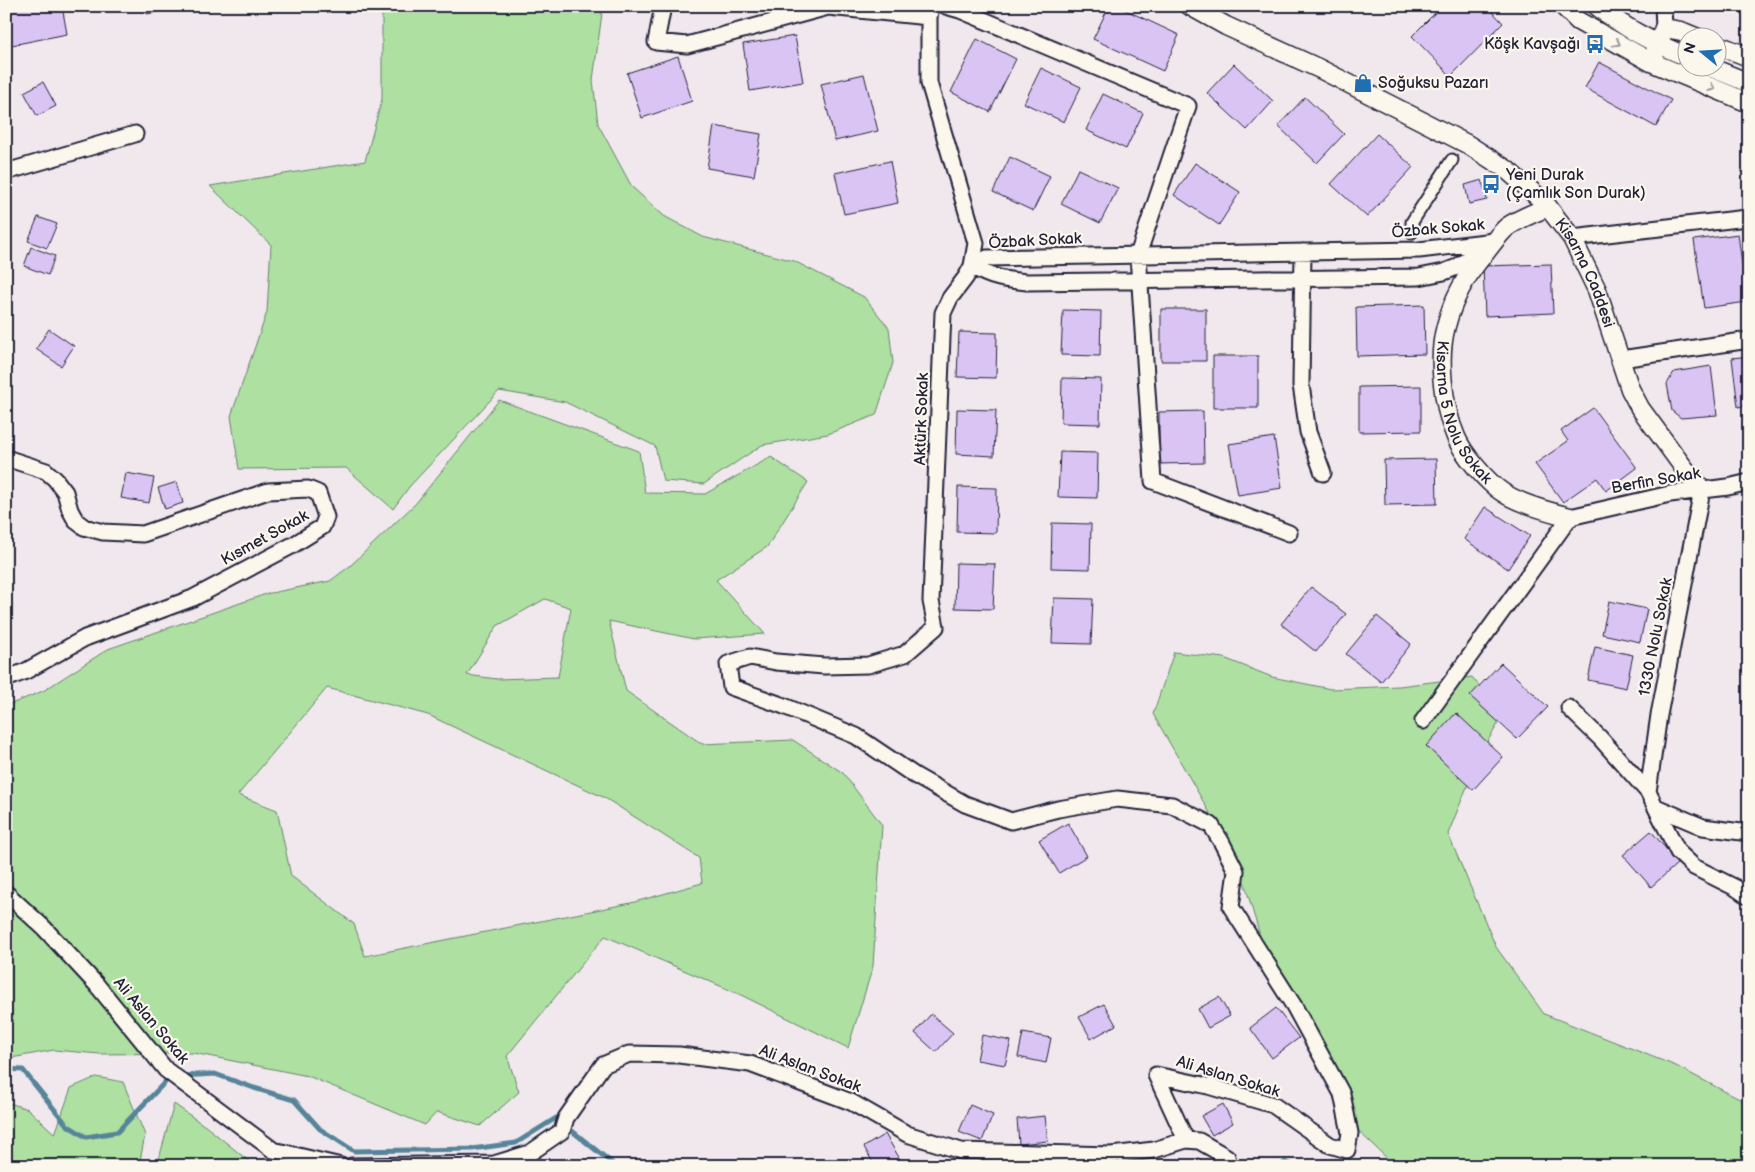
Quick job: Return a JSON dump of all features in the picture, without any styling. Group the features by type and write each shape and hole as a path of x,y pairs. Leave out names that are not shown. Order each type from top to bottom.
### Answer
{"street":[{"path":"663,6 656,42 687,45 828,8 930,12"},
{"path":"946,6 960,10 1188,106 1138,255 1153,480 1289,533"},
{"name":"Kisarna Caddesi","path":"1190,6 1226,26 1320,69 1467,144 1506,169 1544,202 1572,238 1597,290 1630,389 1640,408 1702,490"},
{"path":"1563,6 1578,21 1651,62 1749,103"},
{"path":"1597,6 1636,33 1678,53"},
{"path":"1651,62 1664,28 1663,6"},
{"name":"Aktürk Sokak","path":"728,664 750,657 776,662 824,666 868,665 905,654 936,627 932,601 944,313 950,298 966,278 972,266 976,243 929,83 930,12"},
{"path":"1664,28 1678,30"},
{"path":"1728,49 1749,57"},
{"path":"1728,74 1749,82"},
{"path":"6,172 135,134"},
{"path":"1412,232 1412,222 1452,160"},
{"name":"Kisarna 5 Nolu Sokak","path":"1548,207 1506,228 1475,264 1456,296 1446,327 1442,360 1444,393 1456,438 1485,477 1503,493 1543,510 1570,517"},
{"path":"1572,238 1747,218"},
{"name":"Özbak Sokak","path":"1494,241 1457,267 1444,272 1419,277 1027,282 1000,280 983,274 972,266 987,258 1419,250 1494,241"},
{"path":"1303,252 1301,279 1301,385 1308,432 1323,473"},
{"path":"1621,359 1749,340"},
{"name":"Kısmet Sokak","path":"6,458 46,471 55,478 65,492 70,510 76,521 84,527 102,532 143,534 268,491 308,489 318,493 326,517 322,527 293,545 193,598 84,638 26,671 6,679"},
{"name":"Berfin Sokak","path":"1570,517 1645,499 1749,482"},
{"name":"1330 Nolu Sokak","path":"1648,792 1659,715 1702,490"},
{"path":"1423,721 1570,517"},
{"name":"Ali Aslan Sokak","path":"351,1166 494,1164 530,1154 564,1125 603,1066 629,1054 679,1055 750,1064 851,1102 907,1134 961,1152 1111,1155 1154,1150 1186,1140 1156,1075 1208,1086 1273,1105 1330,1145 1347,1150 1350,1133 1342,1094 1294,1006 1231,907 1236,871 1211,825 1172,805 1117,799 1058,808 1011,821 965,804 914,775 856,736 784,706 730,687 728,664"},
{"path":"1569,708 1600,738 1648,792 1678,852 1694,868 1736,888 1749,897"},
{"path":"1656,807 1703,827 1749,833"},
{"name":"Ali Aslan Sokak","path":"6,893 44,928 96,984 166,1070 273,1150 341,1166"},
{"path":"1186,1140 1199,1142 1226,1156 1229,1166"},
{"path":"273,1150 294,1166"}],"green space":[{"path":"382,6 603,6 593,80 598,124 632,187 664,216 703,237 794,261 864,297 889,328 893,363 876,415 828,434 762,445 704,484 663,481 655,446 565,402 499,391 409,487 393,509 346,468 239,469 231,416 267,312 271,245 210,186 365,161 382,99"},
{"path":"499,400 639,451 645,493 705,494 771,457 808,482 767,547 716,580 765,634 694,639 609,621 626,691 702,744 793,740 843,773 882,825 873,966 848,1048 741,995 605,936 507,1056 519,1092 480,1126 437,1112 425,1125 308,1076 193,1053 100,1054 54,1050 6,1059 6,706 43,691 108,649 266,594 330,581 350,566 416,503","holes":["545,599 571,608 558,677 497,679 467,675 497,626","327,688 428,715 605,798 699,858 702,883 631,903 365,956 354,924 291,876 277,810 238,795"]},
{"path":"1174,652 1224,658 1272,677 1331,689 1399,686 1472,677 1504,714 1481,752 1448,834 1496,947 1544,1014 1676,1066 1749,1104 1749,1166 1395,1166 1351,1124 1270,970 1239,864 1153,714"},
{"path":"96,1077 123,1082 145,1135 139,1166 12,1166 6,1153 6,1102 28,1109 55,1134 71,1088"},
{"path":"174,1104 208,1128 255,1166 157,1166"}],"building":[{"path":"6,6 62,6 67,34 7,46"},
{"path":"145,6 189,6 147,14"},
{"path":"1109,6 1117,6 1179,35 1163,71 1093,39"},
{"path":"1442,6 1487,6 1503,23 1451,76 1412,36"},
{"path":"795,36 803,82 750,91 743,44"},
{"path":"977,39 1016,59 990,112 951,92"},
{"path":"678,56 692,101 642,118 627,73"},
{"path":"1599,62 1671,100 1656,127 1585,88"},
{"path":"1234,64 1273,101 1247,130 1207,93"},
{"path":"1041,68 1081,87 1064,122 1024,103"},
{"path":"864,74 878,131 835,141 821,84"},
{"path":"43,82 56,106 37,116 24,92"},
{"path":"1103,94 1143,113 1126,149 1086,130"},
{"path":"1305,97 1344,134 1317,163 1278,126"},
{"path":"714,126 761,134 754,176 707,168"},
{"path":"1377,134 1413,167 1367,217 1331,184"},
{"path":"1010,157 1050,176 1033,211 993,192"},
{"path":"890,161 898,203 844,214 835,173"},
{"path":"1195,163 1240,192 1219,225 1174,195"},
{"path":"1078,169 1118,188 1100,223 1061,204"},
{"path":"1482,180 1487,200 1469,204 1465,185"},
{"path":"38,217 57,224 47,248 28,241"},
{"path":"1738,234 1747,302 1704,308 1694,240"},
{"path":"31,247 55,256 48,275 24,266"},
{"path":"1551,264 1553,313 1485,316 1483,266"},
{"path":"1424,305 1425,354 1357,356 1356,307"},
{"path":"1161,309 1206,309 1206,361 1161,361"},
{"path":"1063,310 1101,311 1100,356 1061,355"},
{"path":"49,329 74,346 61,366 36,349"},
{"path":"959,332 997,333 996,378 957,377"},
{"path":"1213,356 1258,356 1258,408 1213,408"},
{"path":"1749,356 1749,405 1738,407 1732,358"},
{"path":"1711,366 1717,415 1681,418 1672,411 1667,384 1674,372"},
{"path":"1062,378 1101,379 1100,424 1061,423"},
{"path":"1421,386 1421,431 1359,432 1359,387"},
{"path":"1593,408 1637,468 1606,491 1597,478 1563,502 1535,464 1568,441 1561,431"},
{"path":"957,409 996,410 994,456 956,454"},
{"path":"1203,411 1204,463 1159,464 1159,412"},
{"path":"1274,437 1282,488 1238,495 1229,444"},
{"path":"1060,452 1098,453 1097,498 1058,497"},
{"path":"1436,459 1437,504 1385,505 1384,460"},
{"path":"126,473 154,478 149,503 121,498"},
{"path":"177,482 183,503 165,509 158,488"},
{"path":"958,487 997,488 996,533 957,532"},
{"path":"1485,507 1530,536 1508,569 1464,539"},
{"path":"1052,523 1091,524 1090,569 1051,568"},
{"path":"956,563 995,564 993,609 955,608"},
{"path":"1311,587 1346,614 1316,652 1281,624"},
{"path":"1054,598 1093,599 1091,644 1052,643"},
{"path":"1609,601 1647,609 1640,642 1602,634"},
{"path":"1377,616 1411,644 1381,682 1346,654"},
{"path":"1595,647 1633,655 1626,688 1588,680"},
{"path":"1501,663 1548,707 1517,739 1470,696"},
{"path":"1456,713 1503,757 1473,790 1426,746"},
{"path":"1068,823 1087,856 1059,873 1039,840"},
{"path":"1651,831 1678,863 1651,887 1623,855"},
{"path":"1219,997 1230,1016 1208,1028 1198,1009"},
{"path":"1104,1004 1116,1025 1091,1039 1079,1017"},
{"path":"1276,1008 1299,1038 1272,1058 1250,1028"},
{"path":"931,1014 953,1033 936,1052 915,1033"},
{"path":"1023,1033 1051,1038 1046,1063 1018,1057"},
{"path":"982,1035 1011,1041 1005,1065 977,1060"},
{"path":"1223,1104 1233,1123 1212,1135 1201,1116"},
{"path":"970,1105 993,1115 982,1141 959,1132"},
{"path":"1045,1116 1048,1141 1019,1144 1017,1119"},
{"path":"885,1134 900,1159 889,1166 875,1166 864,1147"},
{"path":"1199,1158 1203,1166 1185,1166"}],"waterway":[{"path":"6,1069 23,1070 67,1125 86,1137 117,1132 170,1077"},
{"path":"181,1076 215,1074 294,1100 320,1129 354,1151 472,1149 516,1143 556,1118 612,1163 613,1166"},
{"path":"1281,1166 1285,1162 1293,1166"}],"place":[{"name":"Köşk Kavşağı","path":"1595,44"},
{"name":"Soğuksu Pazarı","path":"1363,83"},
{"name":"Yeni Durak (Çamlık Son Durak)","path":"1491,184"}]}
